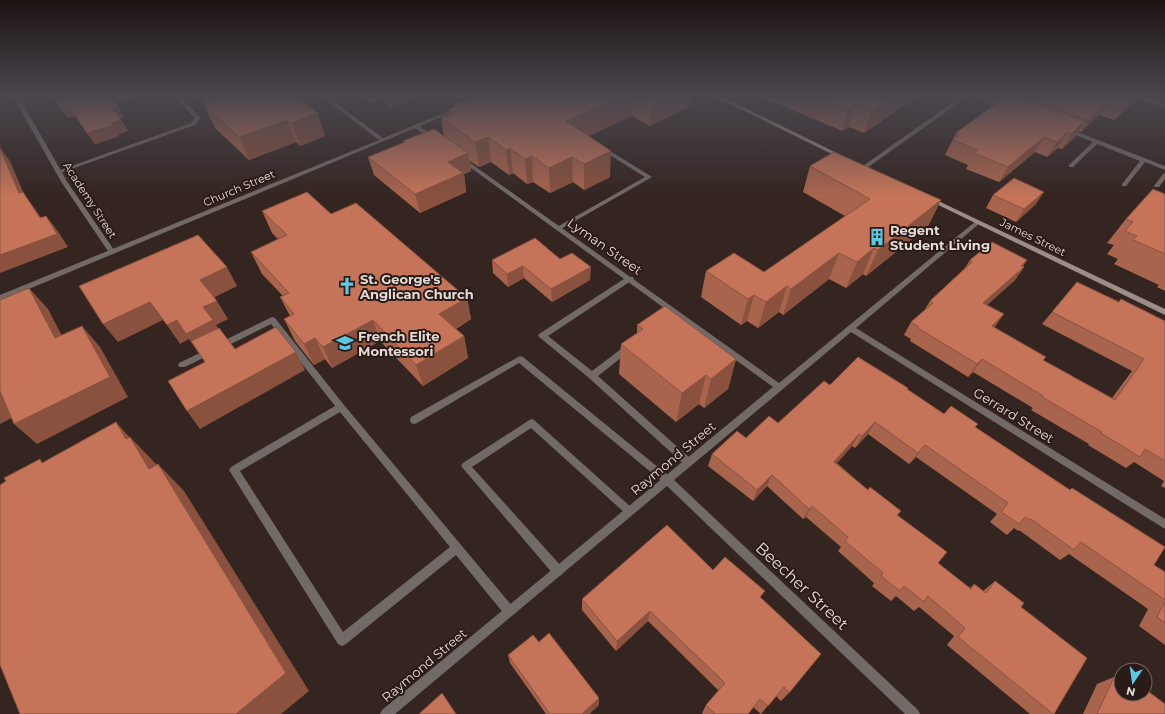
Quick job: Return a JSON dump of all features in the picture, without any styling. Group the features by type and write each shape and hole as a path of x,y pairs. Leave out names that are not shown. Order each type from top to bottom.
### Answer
{"main road":[{"path":"789,130 851,160"},
{"path":"858,164 872,171"},
{"name":"James Street","path":"921,195 1165,312"}],"street":[{"name":"Academy Street","path":"35,130 58,172 112,252"},
{"path":"58,172 174,130"},
{"path":"370,130 383,140"},
{"name":"Church Street","path":"0,298 405,130"},
{"path":"421,130 440,144"},
{"path":"865,167 917,130"},
{"path":"1066,130 1165,168"},
{"path":"1072,166 1096,142"},
{"path":"559,228 650,177 595,143"},
{"name":"Lyman Street","path":"453,153 630,279 673,314 779,387"},
{"path":"1124,185 1144,160"},
{"path":"1157,186 1165,175"},
{"name":"Raymond Street","path":"386,714 978,222"},
{"path":"630,279 542,336 592,376 688,462"},
{"path":"182,365 272,320 341,407 509,611"},
{"name":"Gerrard Street","path":"850,328 1165,524"},
{"path":"592,376 634,344"},
{"name":"Beecher Street","path":"414,420 520,359 667,480 914,714"},
{"path":"341,407 234,470 342,640 457,548"},
{"path":"558,571 466,466 532,423 630,511"}],"building":[{"path":"85,130 96,130 87,133"},
{"path":"232,130 258,130 239,137"},
{"path":"431,130 436,130 468,153 448,162 463,173 415,194 368,157 405,142 403,141"},
{"path":"458,130 580,130 611,151 584,164 572,157 549,168 532,156 525,159 510,148 506,150 488,137 475,142"},
{"path":"960,130 1075,130 1071,134 1067,132 1057,142 1044,137 1008,167 974,153 978,150 953,140 959,135 956,133"},
{"path":"0,148 19,193 23,192 40,218 46,216 57,234 0,255"},
{"path":"834,152 941,200 878,250 874,248 857,262 839,253 791,289 787,286 766,302 754,295 748,299 706,271 734,253 764,272 870,199 810,166"},
{"path":"1014,178 1044,192 1024,209 993,195"},
{"path":"1153,189 1165,194 1165,254 1133,240 1137,236 1125,231 1133,222 1126,219"},
{"path":"307,192 331,214 356,203 467,298 439,314 464,336 416,365 373,320 323,347 315,338 304,344 284,319 294,314 280,297 289,293 251,252 287,235 262,211"},
{"path":"198,235 227,267 200,280 217,301 203,307 213,320 186,334 177,320 167,325 150,302 103,324 79,286"},
{"path":"535,238 560,259 572,253 591,267 551,289 523,266 507,274 492,260"},
{"path":"992,242 1027,260 1021,266 1024,267 983,303 1004,314 992,326 1046,357 1043,360 1115,400 1144,359 1052,312 1077,282 1119,302 1121,299 1165,321 1165,461 1145,449 1140,457 1101,433 1102,432 1042,397 1043,396 982,359 977,364 918,328 919,327 911,322 933,303 930,301 972,262 970,260"},
{"path":"29,288 55,338 82,326 110,377 14,424 0,391 0,300"},
{"path":"665,306 736,359 711,379 706,375 682,393 621,344 643,329 637,325"},
{"path":"276,327 296,352 187,411 168,381 205,362 191,341 219,328 235,349"},
{"path":"858,357 908,388 907,389 944,414 951,406 978,424 975,427 1070,490 1072,488 1165,547 1154,565 1165,572 1165,600 1081,542 1074,550 1031,519 1030,520 1025,517 1019,524 1001,512 1008,503 925,445 918,453 875,422 862,436 859,434 834,462 868,490 870,487 901,511 897,515 947,552 938,563 971,589 974,584 986,593 995,581 1024,603 1021,607 1087,658 1054,714 958,637 965,628 928,596 924,602 904,586 900,591 881,576 883,573 845,541 848,537 812,506 809,509 772,475 757,490 712,454 737,431 746,438 769,416 778,423 824,381 830,385"},
{"path":"116,422 126,439 130,437 149,469 158,464 286,673 236,714 20,714 0,665 0,485 6,481 4,478 40,459 42,463"},
{"path":"667,525 713,570 725,557 765,591 760,597 821,654 789,693 784,687 768,706 760,699 748,714 715,714 706,705 725,683 650,611 617,641 582,599"},
{"path":"1165,602 1165,623 1157,617"},
{"path":"549,633 599,698 582,714 550,714 508,655 533,635 539,642"},
{"path":"1113,679 1113,702 1153,702 1153,695 1165,704 1165,714 1097,714"},
{"path":"442,693 456,714 419,714"}],"place":[{"name":"Regent Student Living","path":"877,237"},
{"name":"St. George's Anglican Church","path":"347,286"},
{"name":"French Elite Montessori","path":"345,343"}]}
